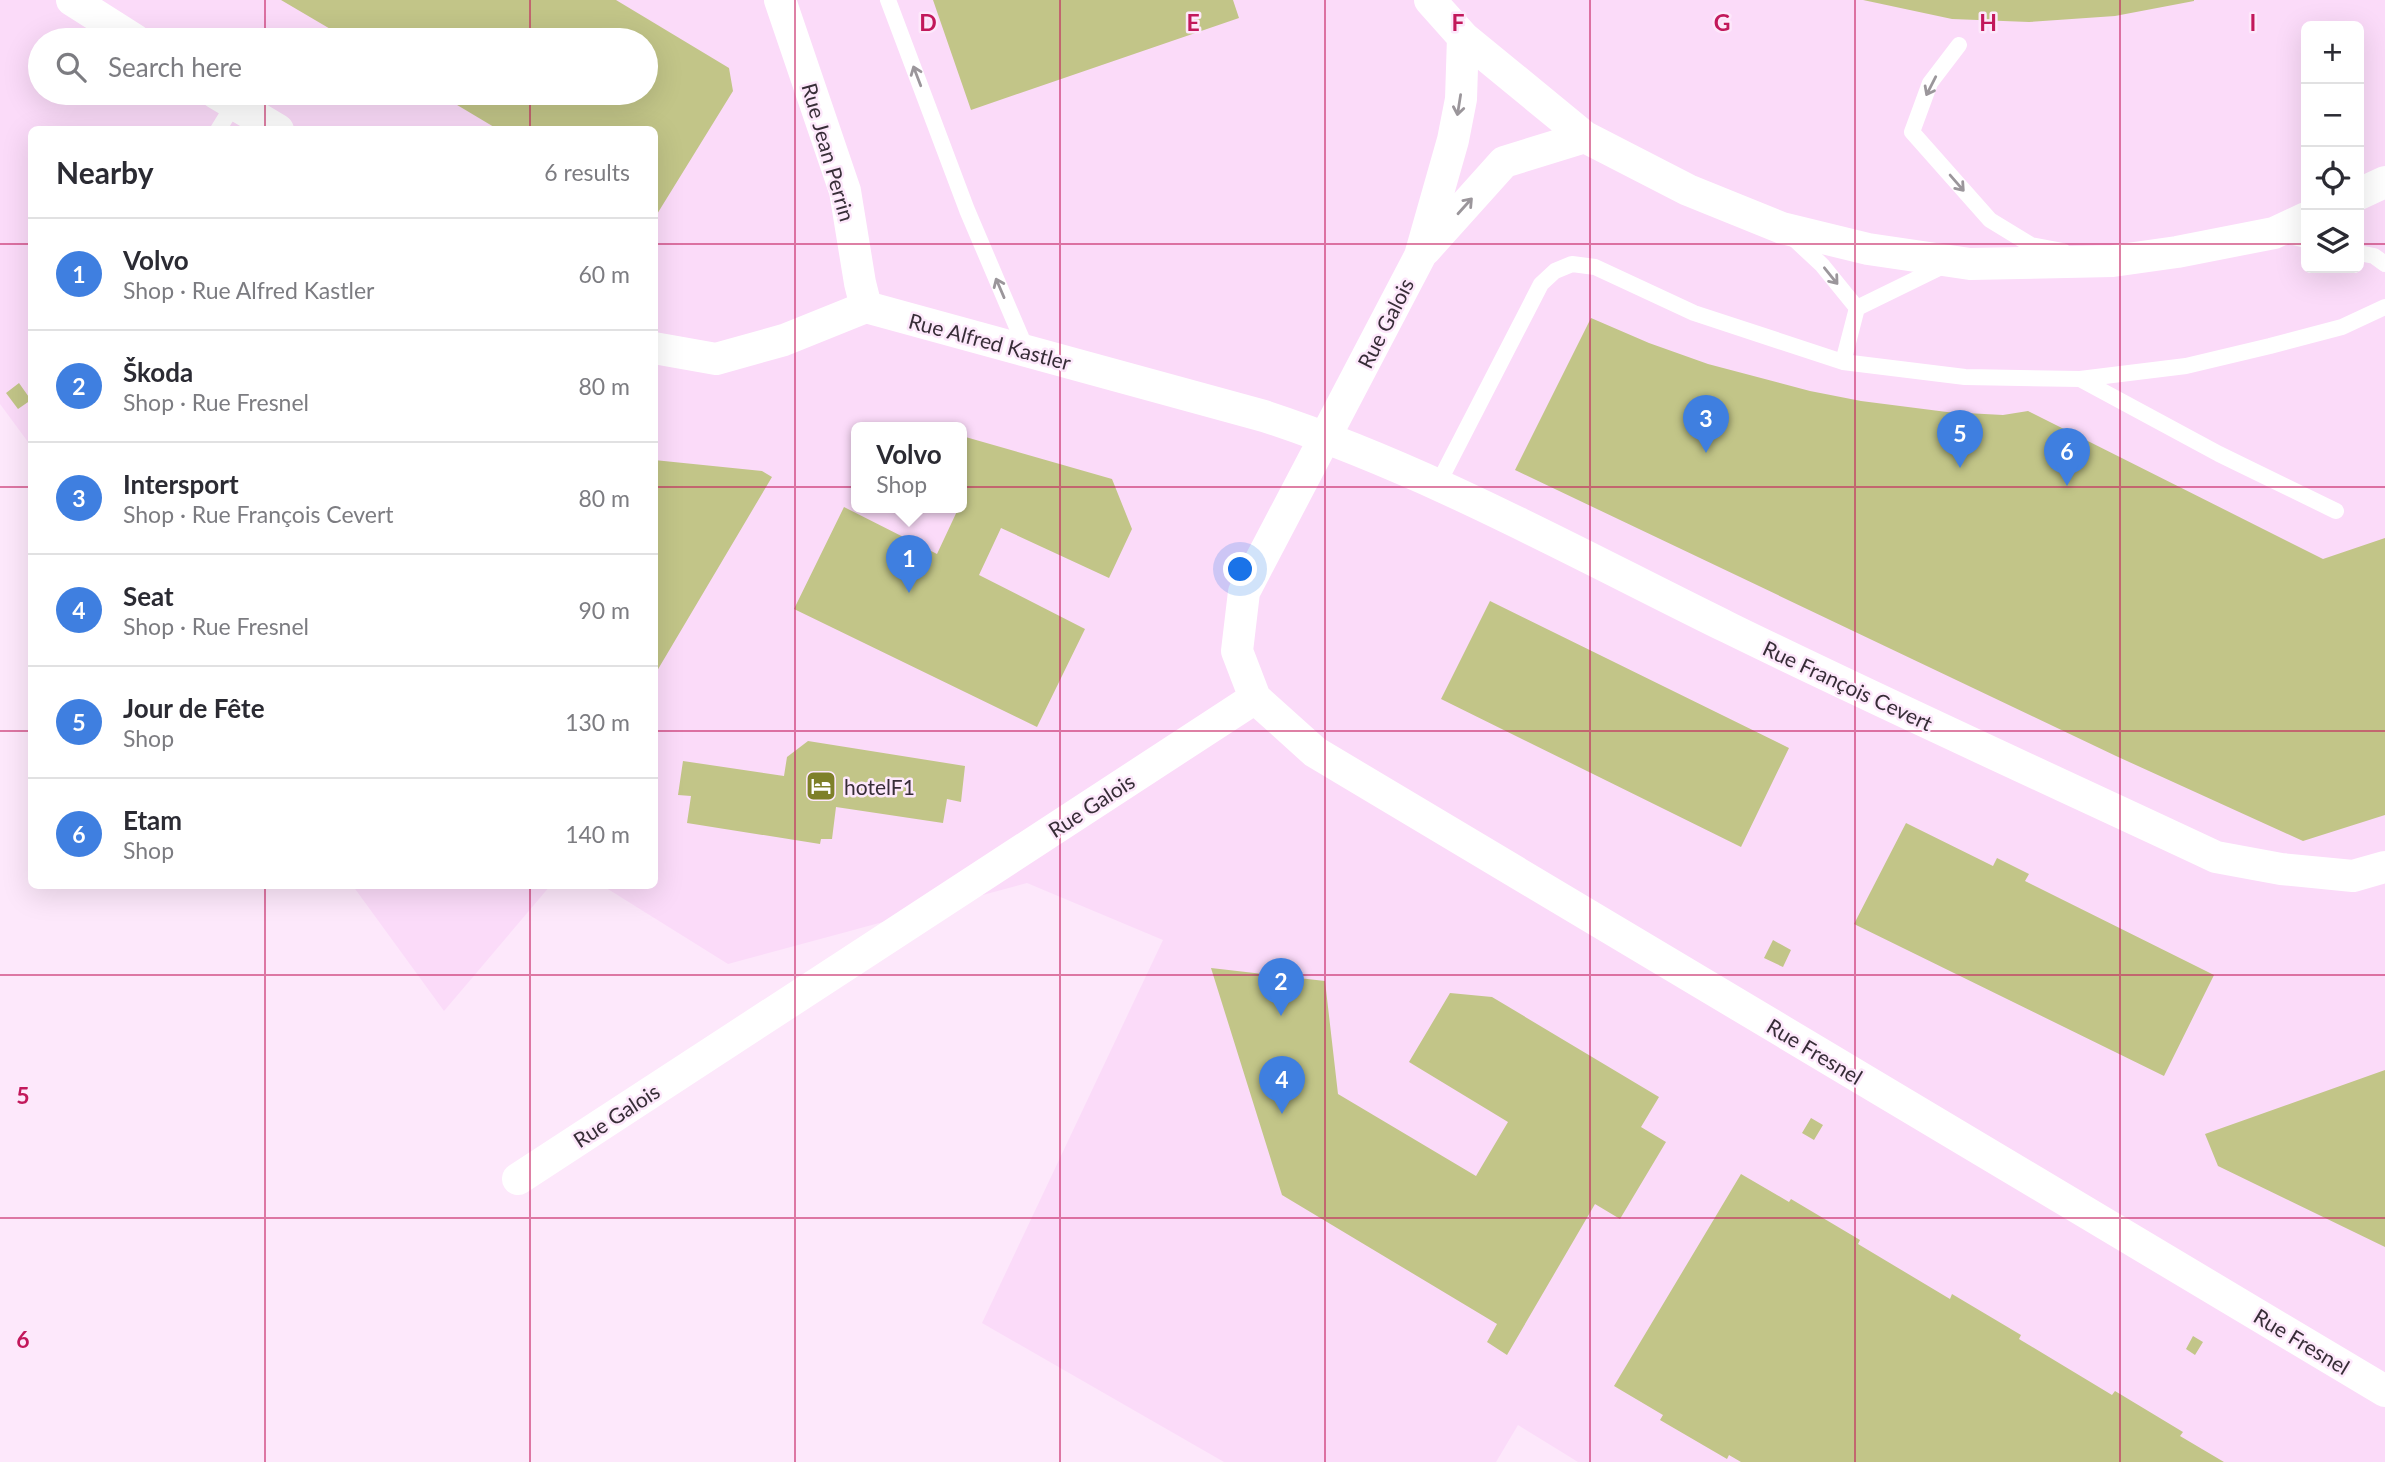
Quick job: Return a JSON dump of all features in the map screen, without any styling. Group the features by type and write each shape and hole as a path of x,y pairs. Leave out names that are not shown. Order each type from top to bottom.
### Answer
{"street":[{"path":"72,0 116,28"},
{"name":"Rue Jean Perrin","path":"780,0 845,191 866,307"},
{"path":"1430,0 1463,37 1585,137 1688,190 1782,228 1868,249 1970,264 2113,261 2274,233 2301,220"},
{"name":"Rue Galois","path":"518,1179 1255,698 1237,651 1244,592 1420,256 1453,140 1461,99 1463,37"},
{"path":"223,109 268,126"},
{"name":"Rue Galois","path":"1420,256 1504,162 1585,137"},
{"path":"2364,192 2385,182"},
{"path":"658,349 716,359 783,340 866,307"},
{"name":"Rue Alfred Kastler","path":"866,307 1264,416 1326,437"},
{"name":"Rue François Cevert","path":"1326,437 1438,484 1803,665 2216,856 2281,869 2353,876 2385,867"},
{"name":"Rue Fresnel","path":"1255,698 1315,752 2385,1391"}],"lane":[{"path":"888,0 967,210 1027,351"},
{"path":"1959,45 1930,83 1912,132 1990,220 2011,234 2031,245 2113,261"},
{"path":"1782,228 1822,265 1857,308"},
{"path":"2274,233 2301,239"},
{"path":"2364,254 2374,256 2385,264"},
{"path":"1843,362 1857,308 1952,261"},
{"path":"1438,484 1541,284 1555,271 1572,264 1595,267 1694,313 1843,362 1965,377 2080,379 2186,366 2342,327 2385,307"},
{"path":"2080,379 2219,454 2336,511"}],"shaded area":[{"path":"0,0 2385,0 2385,1462 1578,1462 1518,1425 1496,1462 1224,1462 982,1323 1163,940 1027,883 728,964 608,889 658,889 658,126 28,126 28,442 0,404"},
{"path":"355,889 547,889 444,1011"}],"building":[{"path":"281,0 616,0 729,68 733,91 658,213 658,126 492,126 457,105 658,105 658,28 329,28"},
{"path":"933,0 1233,0 1239,18 971,110"},
{"path":"1863,0 2194,1 2115,16 2029,22 1952,19"},
{"path":"1591,318 1708,364 1810,391 1861,401 1947,412 2003,415 2028,411 2323,559 2385,538 2385,815 2303,841 2116,756 1515,470"},
{"path":"19,383 28,396 28,402 18,409 6,393"},
{"path":"967,437 1112,479 1132,529 1109,578 1001,528 979,575 1085,629 1037,727 794,609 844,507 851,513 937,554 956,513 967,513"},
{"path":"658,460 762,471 772,477 658,669"},
{"path":"1490,601 1789,748 1741,847 1441,699"},
{"name":"hotelF1","path":"808,741 965,766 961,802 947,799 943,823 836,807 832,839 821,839 820,844 687,823 691,796 678,795 683,761 784,776 787,757"},
{"path":"1906,823 1993,866 1997,858 2029,874 2025,881 2214,975 2164,1076 1854,924"},
{"path":"1773,940 1791,950 1783,967 1764,958"},
{"path":"1211,968 1325,981 1338,1094 1476,1176 1508,1122 1409,1062 1450,993 1492,997 1659,1097 1641,1127 1666,1142 1620,1219 1595,1204 1507,1355 1487,1342 1497,1324 1282,1195"},
{"path":"2385,1070 2385,1247 2218,1166 2205,1134"},
{"path":"1811,1118 1823,1125 1814,1140 1802,1133"},
{"path":"1741,1174 1789,1202 1791,1199 1860,1240 1858,1244 1950,1299 1952,1294 2021,1335 2019,1339 2112,1395 2115,1391 2183,1432 2180,1436 2224,1462 1741,1462 1729,1455 1727,1459 1660,1420 1663,1415 1614,1386"},
{"path":"2193,1336 2203,1342 2195,1355 2186,1349"}],"place":[{"name":"Intersport","path":"1706,453"},
{"name":"Jour de Fête","path":"1960,468"},
{"name":"Etam","path":"2067,486"},
{"name":"Volvo","path":"909,593"},
{"name":"hotelF1","path":"821,786"},
{"name":"Škoda","path":"1281,1016"},
{"name":"Seat","path":"1282,1114"}]}
